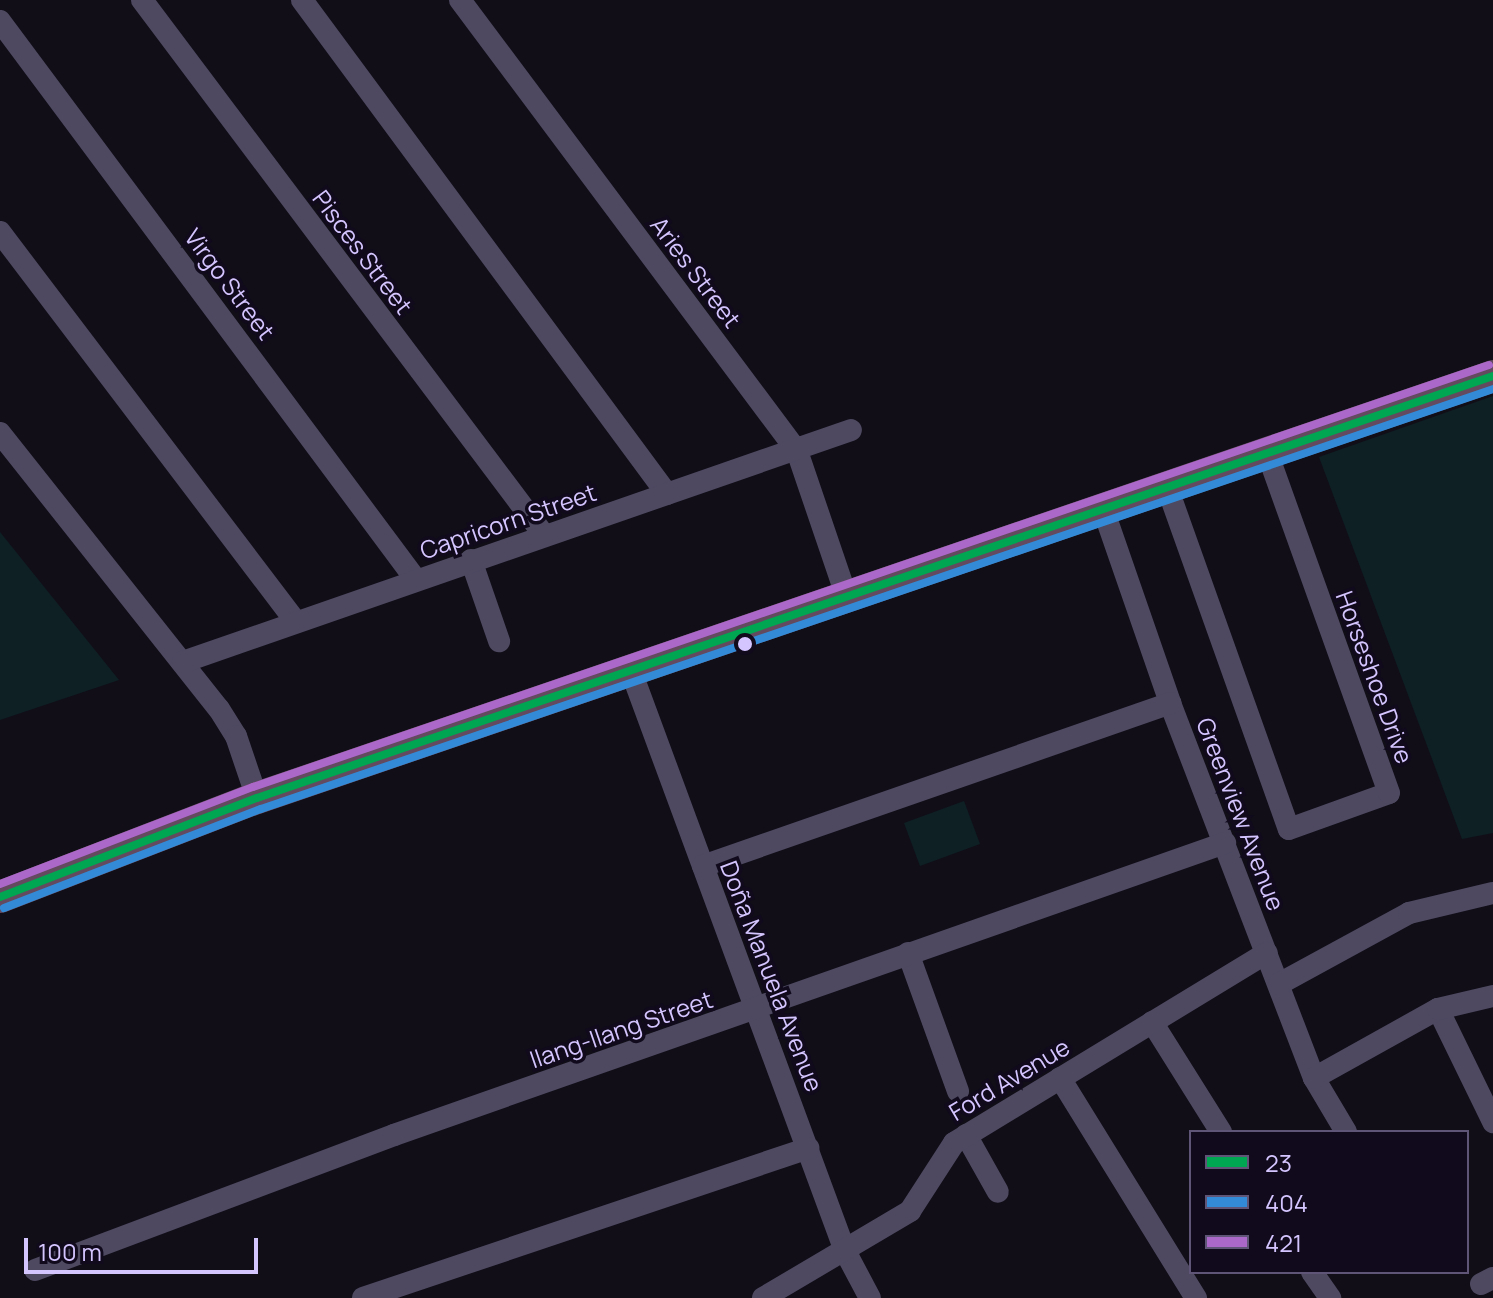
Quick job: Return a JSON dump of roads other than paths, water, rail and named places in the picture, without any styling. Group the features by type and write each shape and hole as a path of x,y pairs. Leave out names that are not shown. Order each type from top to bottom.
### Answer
{"highway":[{"path":"0,897 257,798 1493,376"}],"street":[{"name":"Pisces Street","path":"142,0 544,535"},
{"path":"302,0 667,494"},
{"name":"Aries Street","path":"460,0 797,451 847,598"},
{"name":"Virgo Street","path":"0,21 416,580"},
{"path":"0,232 294,620"},
{"name":"Capricorn Street","path":"183,662 294,620 797,451 851,430"},
{"path":"0,433 183,662 236,736 257,798"},
{"name":"Horseshoe Drive","path":"1167,487 1289,829 1389,793 1267,453"},
{"name":"Greenview Avenue","path":"1103,509 1170,703 1314,1078 1345,1130"},
{"path":"471,560 499,641"},
{"name":"Doña Manuela Avenue","path":"631,671 845,1251 870,1298"},
{"path":"703,866 1170,703"},
{"name":"Ilang-Ilang Street","path":"35,1270 394,1135 758,1010 908,953 1225,843"},
{"path":"1279,984 1409,913 1493,893"},
{"path":"908,953 958,1091"},
{"name":"Ford Avenue","path":"763,1298 910,1211 945,1153 966,1135 1267,953"},
{"path":"1314,1078 1438,1009 1493,996"},
{"path":"1438,1009 1493,1122"},
{"path":"1152,1022 1220,1130"},
{"path":"1060,1078 1196,1298"},
{"path":"966,1135 998,1192"},
{"path":"365,1298 808,1148"},
{"path":"1313,1274 1330,1298"}]}
